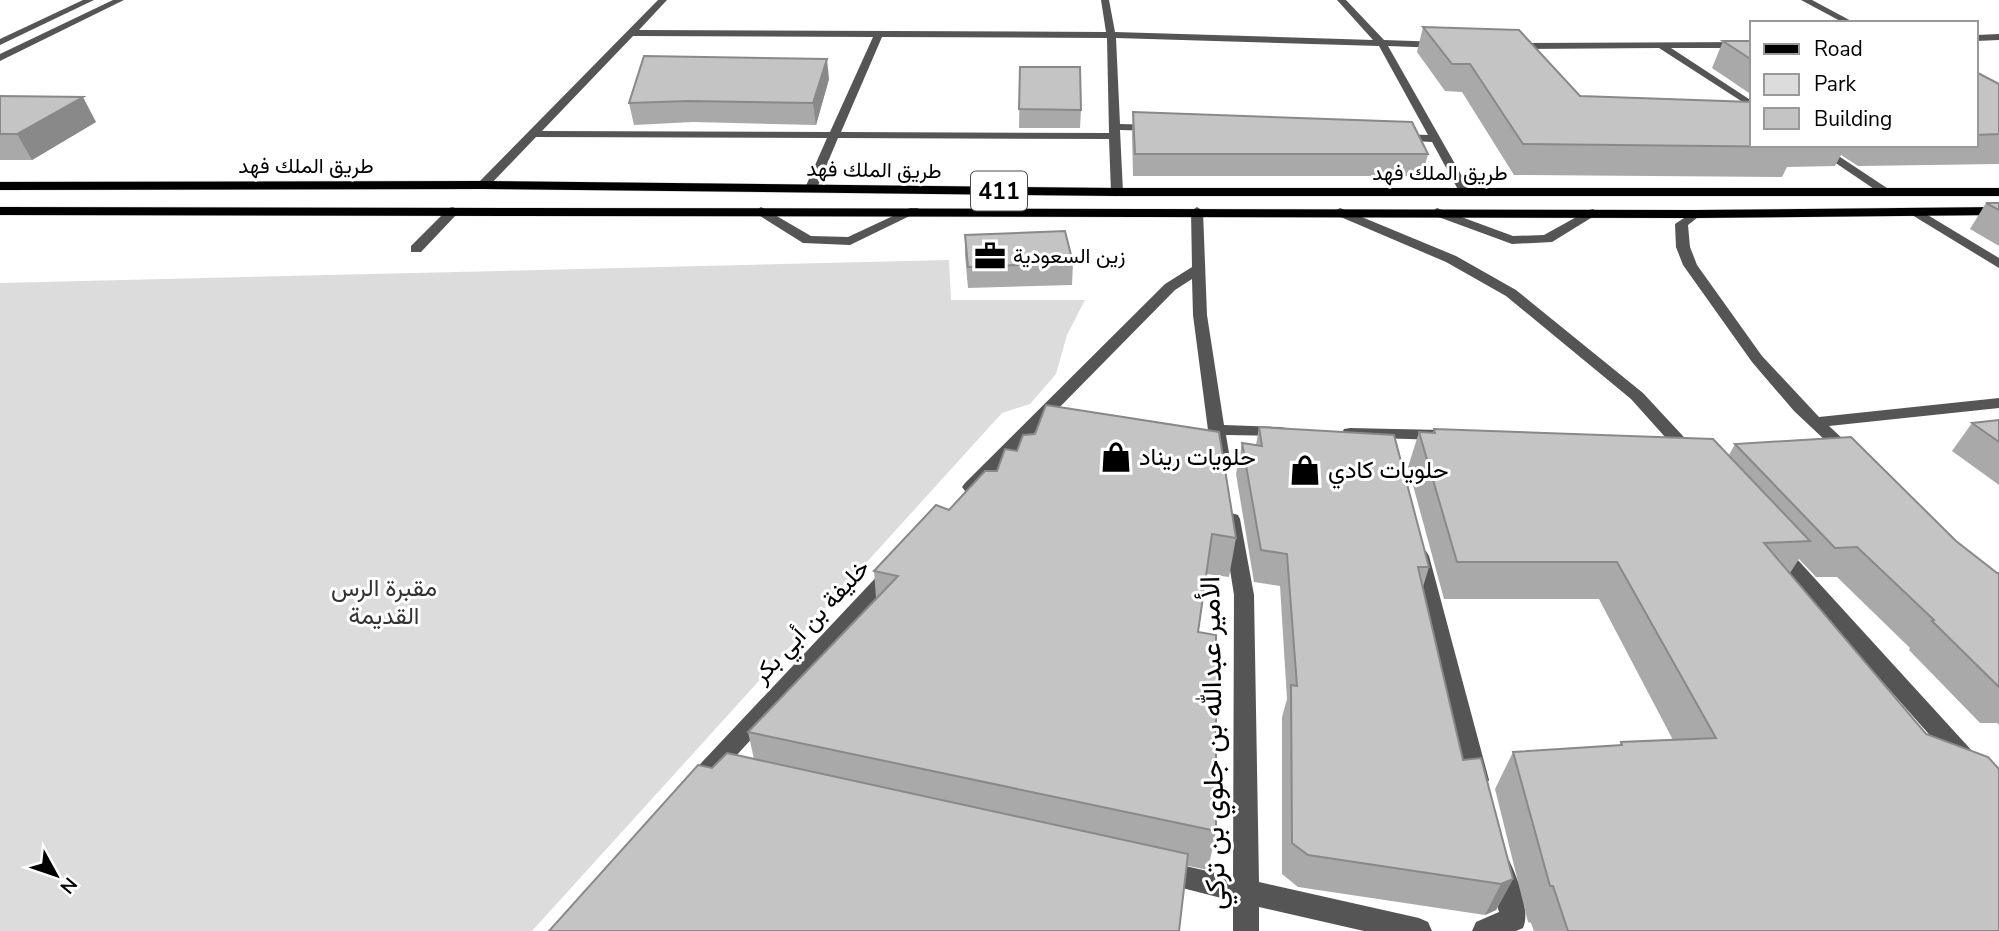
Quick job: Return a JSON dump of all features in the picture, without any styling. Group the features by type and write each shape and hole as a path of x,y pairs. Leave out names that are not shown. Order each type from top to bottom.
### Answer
{"main road":[{"name":"طريق الملك فهد","path":"0,186 482,185 1116,192 1999,192"},
{"path":"813,211 816,189"},
{"name":"طريق الملك فهد","path":"0,211 1197,211 1696,214 1999,211"}],"street":[{"path":"0,42 90,0"},
{"path":"0,58 120,0"},
{"path":"482,185 663,0"},
{"path":"1105,0 1111,35 1116,192"},
{"path":"1341,0 1383,45 1465,192"},
{"path":"1805,0 1847,21"},
{"path":"632,33 1111,35 1453,45"},
{"path":"816,189 835,134 879,34"},
{"path":"1978,38 1999,37"},
{"path":"1495,46 1750,45"},
{"path":"1663,47 1750,104"},
{"path":"533,134 835,134 1170,129"},
{"path":"1380,136 1435,139"},
{"path":"1817,147 1886,192"},
{"path":"416,249 453,211"},
{"path":"761,211 808,240 850,241 914,211"},
{"path":"1197,211 1200,315 1223,472"},
{"path":"1340,212 1440,254 1511,293 1637,396 1704,469"},
{"path":"1437,212 1512,240 1547,239 1592,213"},
{"path":"1916,212 1999,264"},
{"path":"1696,214 1681,224 1683,247 1690,265 1757,359 1816,422 1867,469"},
{"path":"957,503 1170,287 1198,270"},
{"path":"1816,422 1999,403"},
{"path":"1217,430 1300,432"},
{"path":"1327,433 1462,435"},
{"path":"1388,434 1395,461"},
{"path":"1649,438 1676,439"},
{"name":"الأمير عبدالله بن جلوي بن تركي","path":"1228,499 1244,595 1246,931"},
{"path":"1769,541 1980,776"},
{"path":"1416,542 1482,798"},
{"name":"خليفة بن أبي بكر","path":"679,803 901,563"},
{"path":"705,773 732,779"},
{"path":"1485,931 1514,919 1496,852"},
{"path":"1137,867 1419,931"}],"green space":[{"name":"مقبرة الرس القديمة","path":"949,260 951,300 1085,300 1067,335 1056,374 1030,404 1002,413 532,931 0,931 0,283"}],"building":[{"path":"1423,27 1519,30 1580,96 1750,102 1750,146 1523,144 1470,64 1452,64"},
{"path":"1723,41 1750,41 1750,59"},
{"path":"644,56 827,59 813,103 629,103"},
{"path":"1020,67 1080,67 1081,110 1019,109"},
{"path":"1978,73 1999,84 1999,134 1978,135"},
{"path":"0,96 83,97 17,134 0,134"},
{"path":"1133,112 1412,122 1428,154 1135,154"},
{"path":"1986,203 1999,203 1999,210"},
{"path":"1065,231 1073,263 968,267 965,235"},
{"path":"1046,405 1219,432 1236,538 1212,534 1198,632 1216,635 1216,831 748,732 898,576 874,571 936,505 949,510 985,471 997,471 1005,449 1017,451 1023,435 1035,434"},
{"path":"1999,420 1999,442 1972,423"},
{"path":"1259,427 1394,435 1429,567 1418,567 1463,760 1481,758 1513,879 1501,884 1308,855 1292,843 1291,685 1297,686 1287,554 1261,550 1242,443 1262,446"},
{"path":"1434,429 1713,439 1810,541 1764,543 1926,734 1988,757 1999,769 1999,931 1568,931 1553,886 1550,886 1513,752 1622,745 1621,742 1716,738 1617,562 1457,562 1419,432 1435,433"},
{"path":"1851,437 1956,541 1999,573 1999,687 1857,547 1835,548 1735,444"},
{"path":"727,753 1188,854 1179,931 549,931 698,765 712,768"}],"place":[{"name":"زين السعودية","path":"990,256"},
{"name":"حلويات ريناد","path":"1116,457"},
{"name":"حلويات كادي","path":"1305,470"}]}
